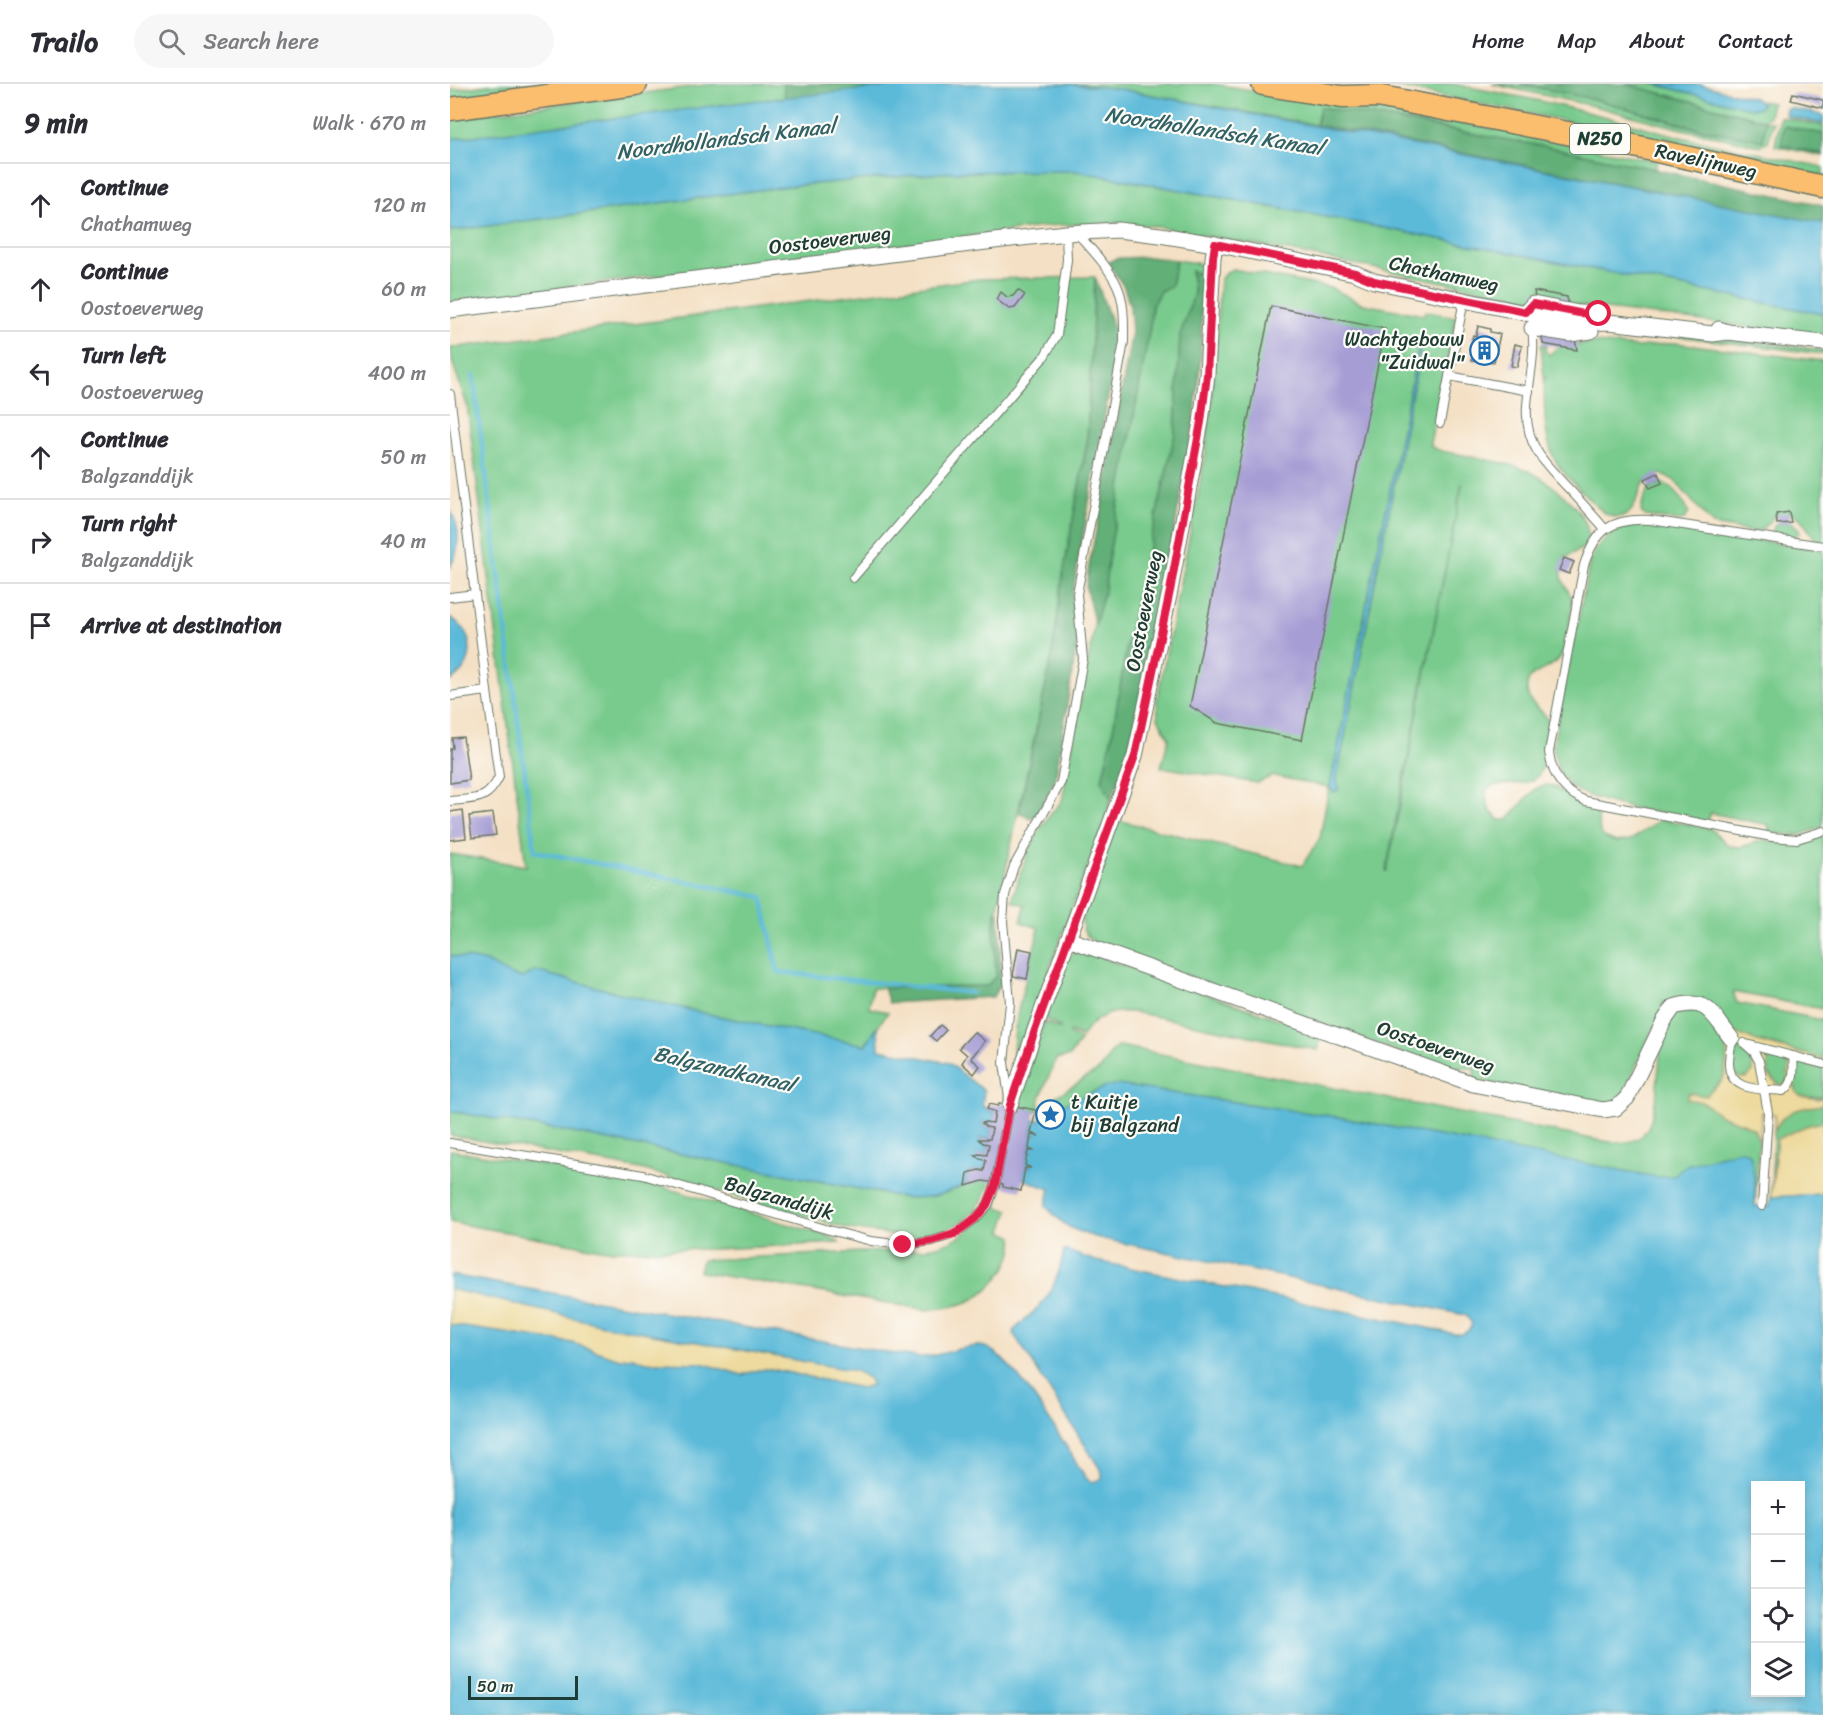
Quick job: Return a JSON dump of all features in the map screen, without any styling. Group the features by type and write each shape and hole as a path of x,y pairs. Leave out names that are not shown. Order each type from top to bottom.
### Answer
{"main road":[{"path":"450,109 636,84"},
{"name":"N250","path":"1263,84 1342,97 1377,96"},
{"name":"N250","path":"1349,84 1377,96"},
{"name":"Ravelijnweg","path":"1377,96 1623,144 1823,187"}],"street":[{"name":"Oostoeverweg","path":"450,310 1071,233 1129,231 1160,235 1355,273"},
{"name":"Oostoeverweg","path":"1010,1105 1135,756 1168,602 1201,422 1207,375 1215,244"},
{"name":"Chathamweg","path":"1355,273 1374,281 1526,312 1531,316 1573,323 1609,322 1713,334 1728,332"},
{"name":"Chathamweg","path":"1526,312 1533,304 1579,313 1714,327 1728,332 1823,343"},
{"name":"Chathamweg","path":"1532,328 1570,334 1607,330 1642,333 1661,327"},
{"name":"Oostoeverweg","path":"1068,939 1473,1084 1603,1110 1616,1108 1628,1098 1664,1021 1674,1007 1690,1002 1700,1004 1711,1012 1737,1040"}],"lane":[{"path":"853,578 1044,357 1057,335 1071,233"},
{"name":"Balgzanddijk","path":"450,1143 643,1175 829,1230 871,1241 903,1245 932,1241 954,1234 975,1219 987,1205 995,1186 1010,1105 1004,1063 1010,1004 1004,921 1005,895 1014,866 1061,782 1083,659 1077,594 1124,342 1123,312 1117,286 1095,254 1071,233"},
{"path":"1440,423 1464,300"},
{"path":"1526,312 1534,339 1527,419 1531,440 1541,459 1605,529"},
{"path":"1449,376 1529,392"},
{"path":"450,394 499,777 493,789 483,797 450,801"},
{"path":"1823,546 1650,520 1627,520 1605,529 1595,539 1584,565 1549,743 1550,761 1557,778 1576,797 1595,803 1772,837 1797,839 1823,831"},
{"path":"450,597 475,594"},
{"path":"450,696 487,691"},
{"path":"1737,1040 1730,1048 1729,1069 1732,1078 1744,1087 1783,1091 1790,1087 1793,1056"},
{"path":"1737,1040 1823,1064"},
{"path":"1737,1040 1754,1052 1759,1061 1765,1089 1768,1113 1762,1206"}],"green space":[{"path":"496,84 568,84 450,99 450,90"},
{"path":"713,84 784,84 785,98 450,139 450,118"},
{"path":"784,84 915,84 785,98"},
{"path":"1068,84 1213,84 1483,127 1657,161 1655,169 1413,122 1320,107 1316,125 1120,89"},
{"path":"1381,84 1453,84 1536,100 1680,137 1823,167 1823,176 1627,133"},
{"path":"1492,84 1518,85 1569,93 1694,128 1762,140 1766,121 1773,122 1768,142 1761,146"},
{"path":"1520,84 1625,84 1766,121 1763,141 1697,128 1596,100"},
{"path":"1625,84 1654,84 1750,108 1761,105 1762,101 1772,103 1769,116 1764,120"},
{"path":"1320,107 1555,148 1823,205 1823,223 1316,125"},
{"path":"1780,117 1823,126 1823,134 1784,126 1781,145 1823,154 1823,156 1775,146"},
{"path":"1784,126 1823,134 1823,154 1781,145"},
{"path":"1077,171 1348,221 1823,314 1823,336 1542,301 1459,285 1458,282 1457,285 1153,226 1118,223 1057,225 450,302 450,231 789,186 952,172"},
{"path":"1149,257 1176,260 1171,286 1160,291 1152,306 1104,592 1095,625 1086,588 1132,332 1130,306 1124,287 1108,262 1119,258"},
{"path":"1176,260 1201,264 1202,275 1191,271 1194,294 1180,335 1175,434 1128,639 1112,736 1102,780 1111,799 1101,833 1014,1066 1013,1050 1017,1015 1039,928 1021,922 1025,905 1012,901 1030,848 1044,823 1062,801 1095,625 1104,592 1152,306 1160,291 1171,286"},
{"path":"1233,269 1331,288 1363,304 1424,315 1425,311 1456,317 1430,443 1432,447 1444,452 1500,462 1536,475 1560,492 1577,510 1584,519 1588,535 1586,546 1565,558 1562,566 1563,581 1573,602 1561,655 1554,664 1533,675 1527,684 1528,697 1549,723 1540,773 1529,782 1499,785 1486,791 1486,800 1492,814 1500,820 1507,820 1535,789 1547,785 1556,787 1572,800 1593,807 1597,812 1600,832 1604,837 1616,842 1631,840 1661,819 1711,829 1729,846 1741,847 1763,840 1800,843 1823,835 1823,1009 1733,992 1737,1003 1823,1020 1823,1059 1744,1037 1736,1033 1709,1004 1664,1012 1663,1001 1659,1016 1622,1096 1608,1104 1474,1080 1474,1068 1441,1067 1092,941 1087,935 1083,927 1082,916 1117,820 1302,866 1320,838 1329,787 1273,776 1257,783 1161,767 1169,738 1158,718 1157,700 1205,457 1212,396 1220,280 1226,272","holes":["1419,345 1421,347 1337,777 1338,790 1332,791 1330,787","1462,483 1387,871 1386,871"]},
{"path":"1191,271 1202,275 1201,357 1194,421 1161,604 1127,758 1111,799 1102,780 1112,736 1128,639 1175,434 1180,335 1194,294"},
{"path":"1095,277 1087,442 1063,575 1052,656 994,924 996,976 987,986 872,988 869,1008 888,1012 865,1045 707,1014 535,971 523,978 502,973 492,965 450,956 450,854 526,866 467,405 452,361 451,348 979,279"},
{"path":"1095,277 1118,341 1072,597 1077,643 1055,781 1037,814 1030,819 1019,812 1052,656 1063,575 1087,442"},
{"path":"1662,332 1823,350 1823,354 1675,336 1623,340 1623,336 1648,337"},
{"path":"1595,343 1638,347 1676,343 1823,361 1823,543 1815,539 1801,519 1791,513 1776,515 1761,530 1753,532 1713,525 1674,480 1661,474 1644,482 1629,513 1614,517 1605,513 1565,474 1549,445 1545,423 1544,379 1546,378 1544,377 1541,346 1546,344 1545,351 1549,355 1559,346"},
{"path":"1662,483 1674,491 1685,504 1689,513 1684,519 1679,521 1645,516 1641,512 1649,488"},
{"path":"1791,522 1799,529 1799,533 1793,538 1776,536 1771,532 1776,524"},
{"path":"1651,524 1823,550 1823,827 1799,835 1768,833 1769,825 1710,813 1708,822 1636,809 1583,793 1572,787 1561,773 1553,745 1590,561 1600,544 1614,532 1631,526"},
{"path":"997,910 999,913 1001,982 993,997 889,1003 884,988 987,986 996,976 994,924"},
{"path":"1079,950 1322,1034 1318,1050 1139,1013 1113,1013 1099,1018 1082,1037 1070,1032 1069,1034 1081,1040 1070,1056 1056,1059 1040,1098 1038,1111 1016,1106 1044,1022 1060,1029 1045,1019 1068,956"},
{"path":"1701,1010 1726,1042 1724,1078 1706,1096 1688,1093 1727,1118 1745,1123 1754,1129 1759,1141 1755,1206 1059,1106 1056,1114 1052,1113 1051,1116 1056,1117 1055,1119 1046,1118 1052,1099 1099,1070 1113,1050 1120,1046 1596,1140 1631,1141 1639,1138 1650,1123 1658,1091 1662,1036 1674,1013"},
{"path":"1735,1046 1752,1064 1753,1072 1747,1078 1738,1078 1733,1070"},
{"path":"1772,1056 1786,1059 1790,1063 1787,1082 1783,1086 1780,1086 1768,1073 1768,1059"},
{"path":"1797,1062 1823,1069 1823,1097 1804,1097 1797,1094 1794,1082"},
{"path":"1823,1105 1823,1122 1806,1126 1771,1196 1774,1131 1778,1124 1794,1111"},
{"path":"450,1111 906,1198 931,1196 950,1191 966,1184 968,1173 990,1175 988,1189 983,1199 964,1220 928,1237 909,1237 850,1229 641,1169 450,1135"},
{"path":"450,1150 639,1180 831,1237 839,1243 716,1249 606,1250 450,1222"},
{"path":"1001,1191 997,1208 1009,1210 1002,1231 1013,1237 1011,1255 1002,1272 989,1288 974,1299 958,1305 928,1310 699,1272 702,1260 924,1249 937,1246 970,1230 994,1203"},
{"path":"1823,1194 1771,1197 1771,1196"}],"sand":[{"path":"1736,1033 1757,1042 1823,1059 1823,1069 1797,1062 1794,1080 1795,1089 1800,1096 1819,1099 1823,1097 1823,1105 1800,1109 1788,1114 1774,1131 1775,1114 1762,1113 1759,1141 1754,1129 1720,1115 1703,1102 1687,1099 1688,1093 1706,1096 1721,1082 1726,1069 1726,1042","holes":["1737,1046 1752,1064 1753,1072 1747,1078 1738,1078 1733,1070 1734,1047","1772,1056 1786,1059 1790,1063 1787,1082 1783,1086 1780,1086 1768,1074 1768,1059"]},
{"path":"1823,1122 1823,1194 1771,1197 1777,1139 1806,1126"},
{"path":"450,1289 604,1325 856,1371 868,1378 872,1385 861,1388 771,1369 742,1375 701,1363 646,1362 633,1357 620,1359 572,1343 450,1325"}],"water":[{"name":"Noordhollandsch Kanaal","path":"915,84 1068,84 1120,89 1823,223 1823,314 1348,221 1077,171 952,172 789,186 450,231 450,139 752,101"},
{"path":"1654,84 1698,84 1762,102 1759,108 1750,108"},
{"path":"1786,109 1823,115 1823,124 1787,116"},
{"path":"1419,345 1421,346 1337,777 1338,790 1334,792 1330,787"},
{"path":"450,510 458,531 458,546 450,567"},
{"path":"450,617 465,632 470,649 465,667 450,681"},
{"name":"Balgzandkanaal","path":"450,956 482,961 523,978 535,971 707,1014 865,1045 878,1027 879,1049 949,1063 984,1091 982,1105 995,1112 993,1123 982,1123 992,1128 990,1139 979,1139 989,1144 987,1155 976,1155 986,1160 984,1171 968,1173 966,1184 944,1193 906,1198 450,1111"},
{"path":"1118,1085 1338,1117 1657,1177 1673,1176 1687,1165 1740,1150 1749,1153 1751,1157 1755,1206 1770,1206 1771,1197 1823,1194 1823,1715 450,1715 450,1325 572,1343 620,1359 633,1357 646,1362 701,1363 742,1375 771,1369 861,1388 872,1385 868,1378 856,1371 604,1325 450,1289 450,1275 902,1355 928,1357 980,1346 992,1351 1007,1363 1022,1381 1086,1478 1092,1482 1102,1479 1102,1472 1014,1334 1014,1330 1034,1312 1048,1295 1057,1276 1064,1250 1096,1261 1450,1333 1461,1334 1470,1329 1472,1323 1465,1315 1099,1238 1075,1230 1063,1223 1046,1206 1050,1189 1023,1179 1025,1168 1031,1167 1025,1165 1028,1151 1033,1151 1029,1149 1031,1135 1037,1135 1031,1133 1034,1120 1040,1121 1041,1117 1055,1119 1059,1106 1108,1086"}],"building":[{"path":"1793,93 1823,100 1823,108 1791,100"},
{"path":"1018,290 1025,295 1015,308 1009,309 996,299 1001,292 1007,297 1013,296"},
{"path":"1534,291 1567,297 1577,350 1543,344"},
{"path":"1271,306 1385,329 1302,740 1217,723 1190,706"},
{"name":"Wachtgebouw \"Zuidwal\"","path":"1478,326 1500,334 1494,362 1472,360 1476,340 1472,339 1473,335 1476,336"},
{"path":"1515,344 1522,346 1517,367 1511,366"},
{"path":"1658,473 1662,483 1650,488 1645,479"},
{"path":"1789,512 1791,523 1777,524 1776,514"},
{"path":"1564,558 1574,562 1569,574 1559,570"},
{"path":"463,737 469,780 450,783 452,738"},
{"path":"463,810 466,838 450,840 450,812"},
{"path":"493,813 496,835 472,838 469,816"},
{"path":"1018,948 1032,951 1027,979 1013,976"},
{"path":"940,1025 946,1030 936,1041 930,1036"},
{"path":"974,1032 985,1041 971,1058 980,1066 974,1074 962,1063 967,1055 959,1048"},
{"path":"989,1104 998,1106 1005,1104 1036,1110 1031,1133 1039,1136 1031,1135 1029,1149 1034,1151 1028,1151 1025,1165 1031,1168 1025,1168 1021,1191 1003,1187 1003,1184 983,1181 966,1186 968,1173 984,1171 986,1160 975,1155 987,1155 989,1144 979,1139 990,1139 992,1128 982,1123 993,1123 995,1112 987,1109"}],"waterway":[{"path":"473,375 535,851 762,897 778,972 972,993"}],"place":[{"name":"Wachtgebouw \"Zuidwal\"","path":"1485,350"},
{"name":"t Kuitje bij Balgzand","path":"1050,1114"}],"route":[{"path":"903,1245 932,1241 954,1234 975,1219 987,1205 995,1186 1010,1105 1135,756 1170,591 1201,422 1207,375 1215,244 1355,273 1374,281 1526,312 1533,304 1579,313 1599,314"}]}
